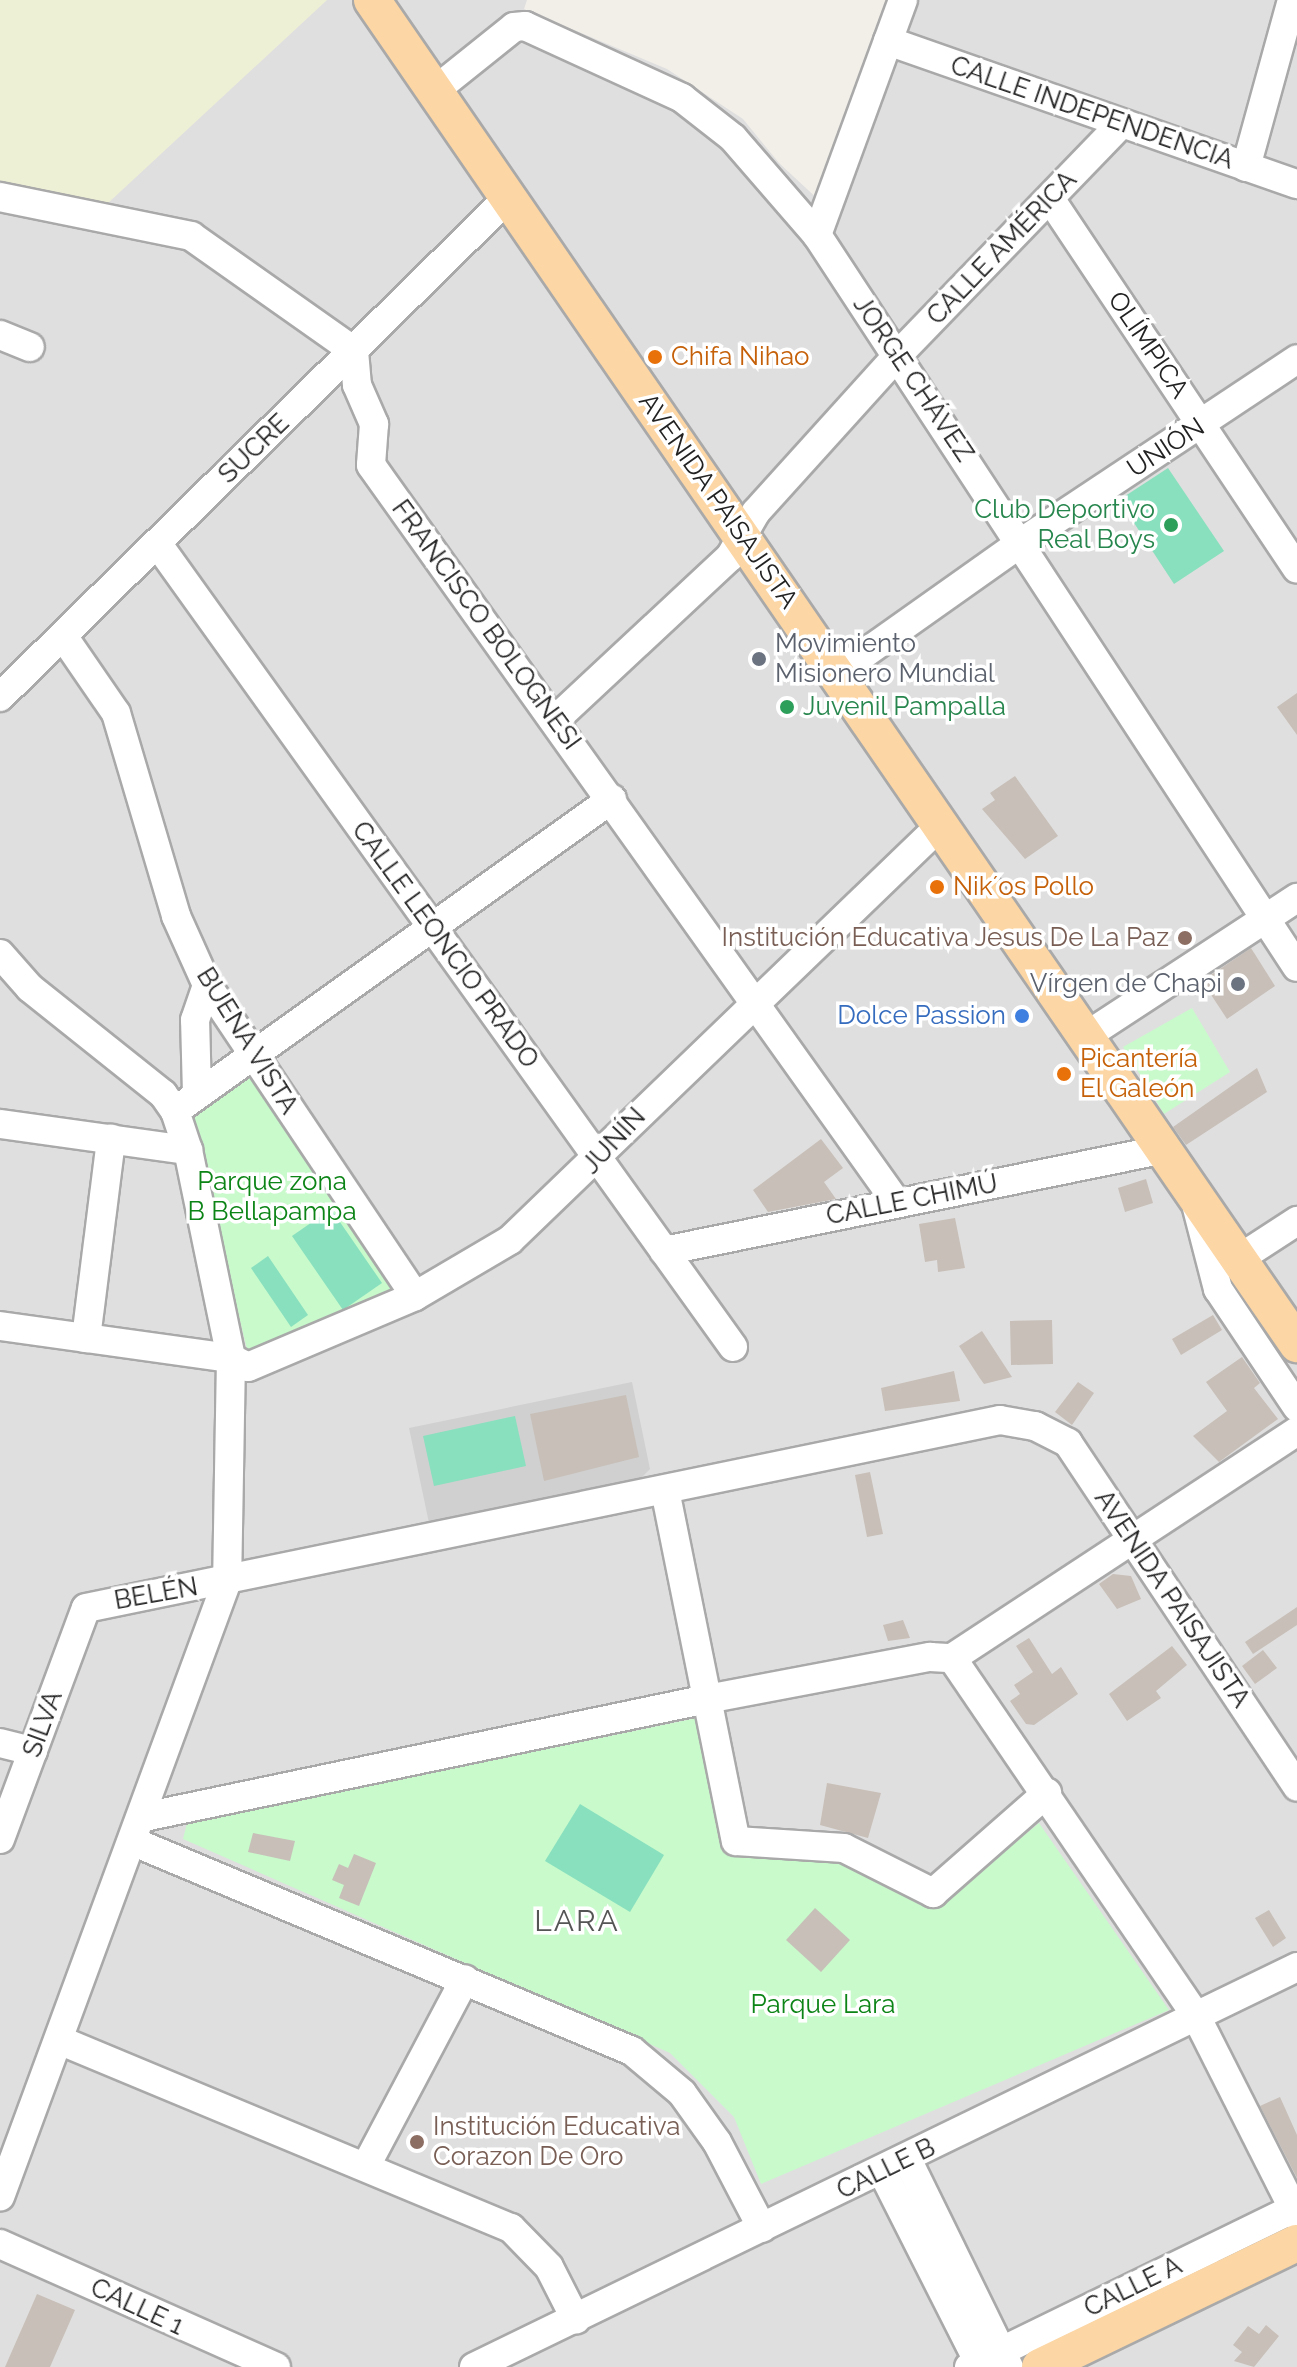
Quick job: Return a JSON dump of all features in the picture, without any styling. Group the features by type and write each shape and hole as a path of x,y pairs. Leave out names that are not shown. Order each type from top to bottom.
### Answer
{"main road":[{"name":"AVENIDA PAISAJISTA","path":"372,0 837,673 1196,1203 1297,1344"},
{"path":"1040,2367 1296,2219"}],"street":[{"path":"817,235 903,0"},
{"path":"1246,167 1292,0"},
{"name":"JORGE CHÁVEZ","path":"433,92 514,27 537,30 651,81 709,115 817,235 1022,542 1263,920 1297,967"},
{"name":"CALLE INDEPENDENCIA","path":"888,41 1297,184"},
{"name":"CALLE AMÉRICA","path":"555,720 730,557 756,512 897,356 1051,200 1121,124"},
{"path":"0,197 191,236 354,351"},
{"name":"SUCRE","path":"0,697 507,199"},
{"name":"OLÍMPICA","path":"1051,200 1297,569"},
{"path":"0,335 30,347"},
{"name":"FRANCISCO BOLOGNESI","path":"354,351 357,385 374,424 371,465 897,1203"},
{"name":"UNIÓN","path":"837,673 1022,542 1202,426 1297,359"},
{"name":"CALLE LEONCIO PRADO","path":"157,543 733,1347"},
{"name":"BUENA VISTA","path":"63,636 116,713 176,916 207,985 415,1296"},
{"path":"186,1102 612,799"},
{"name":"JUNÍN","path":"231,1358 248,1367 415,1296 510,1240 584,1173 596,1154 941,825"},
{"path":"1083,1038 1297,898"},
{"path":"0,954 30,988 163,1094 186,1102"},
{"path":"0,2197 139,1830 227,1581 231,1358 188,1150 186,1102 195,1020 207,985"},
{"path":"0,986 30,988"},
{"path":"0,1124 188,1150"},
{"path":"86,1338 111,1139"},
{"name":"CALLE CHIMÚ","path":"664,1251 1160,1150"},
{"path":"1196,1203 1218,1289 1297,1407"},
{"path":"1237,1260 1297,1221"},
{"path":"0,1326 231,1358"},
{"name":"BELÉN","path":"86,1608 1000,1420 1035,1426"},
{"name":"AVENIDA PAISAJISTA","path":"1035,1426 1068,1443 1297,1787"},
{"path":"139,1830 707,1699 930,1657 952,1658 1297,1431"},
{"path":"665,1490 736,1841 844,1848 933,1893 1047,1793"},
{"name":"SILVA","path":"0,1839 86,1608"},
{"path":"952,1658 1047,1793 1196,2016 1296,2219"},
{"path":"0,1743 33,1751"},
{"path":"139,1830 465,1979 632,2051 672,2085 717,2142 762,2228"},
{"name":"CALLE B","path":"474,2367 1297,1967"},
{"path":"367,2164 465,1979"},
{"path":"59,2040 367,2164 511,2228 549,2267 576,2320"},
{"path":"895,2165 988,2363"},
{"name":"CALLE A","path":"988,2363 1296,2219"},
{"name":"CALLE 1","path":"0,2244 215,2356 276,2367"}],"shaded area":[{"path":"0,0 527,0 524,9 667,69 743,119 779,163 836,216 919,0 1297,0 1297,2367 0,2367"},
{"path":"632,1382 650,1469 640,1479 429,1523 409,1428"}],"green space":[{"path":"0,0 327,0 107,204 0,185"},
{"name":"Club Deportivo Real Boys","path":"1168,468 1224,551 1174,584 1119,500"},
{"path":"1192,1008 1230,1072 1164,1114 1123,1047"},
{"name":"Parque zona B Bellapampa","path":"251,1074 393,1289 248,1353 190,1119"},
{"path":"331,1209 382,1283 343,1310 292,1236"},
{"path":"268,1256 308,1315 291,1327 251,1268"},
{"path":"515,1416 526,1466 434,1486 423,1436"},
{"name":"Parque Lara","path":"697,1718 732,1851 808,1855 878,1874 938,1907 1039,1823 1169,2010 761,2184 734,2117 670,2053 183,1839 187,1823"},
{"path":"580,1804 664,1855 630,1912 545,1861"}],"building":[{"path":"1297,693 1297,735 1277,707"},
{"path":"1015,776 1058,836 1025,859 982,809 995,800 990,793"},
{"name":"Vírgen de Chapi","path":"1251,948 1275,986 1227,1019 1202,981"},
{"path":"1257,1068 1267,1092 1186,1145 1173,1127"},
{"path":"821,1139 843,1168 824,1182 836,1199 768,1212 753,1190"},
{"path":"1146,1179 1153,1203 1125,1212 1118,1188"},
{"path":"955,1218 965,1268 938,1272 937,1260 925,1262 919,1224"},
{"path":"1213,1315 1222,1330 1181,1355 1172,1339"},
{"path":"1052,1320 1053,1364 1011,1365 1010,1321"},
{"path":"982,1331 1012,1377 984,1384 979,1377 959,1346"},
{"path":"1242,1357 1260,1383 1254,1388 1278,1419 1219,1462 1193,1436 1227,1411 1206,1382"},
{"path":"954,1371 960,1401 885,1411 881,1388"},
{"path":"1078,1382 1094,1393 1072,1425 1055,1412"},
{"path":"626,1395 639,1457 544,1481 530,1414"},
{"path":"870,1472 883,1534 867,1537 855,1475"},
{"path":"1113,1574 1131,1576 1141,1599 1117,1609 1099,1584"},
{"path":"1297,1607 1297,1625 1253,1654 1245,1642"},
{"path":"903,1620 910,1638 888,1641 883,1625"},
{"path":"1029,1638 1052,1674 1061,1667 1078,1694 1034,1725 1026,1724 1010,1701 1020,1694 1014,1685 1033,1672 1016,1646"},
{"path":"1172,1646 1187,1665 1156,1691 1161,1698 1127,1721 1109,1694"},
{"path":"1263,1650 1277,1668 1255,1684 1242,1666"},
{"path":"827,1783 881,1793 868,1838 820,1825"},
{"path":"253,1833 295,1841 290,1861 248,1852"},
{"path":"354,1854 376,1863 359,1906 339,1898 344,1885 332,1880 339,1864 348,1868"},
{"path":"815,1908 850,1940 821,1972 786,1940"},
{"path":"1269,1910 1286,1938 1273,1947 1255,1918"},
{"path":"1280,2097 1297,2135 1297,2178 1260,2106"},
{"path":"37,2294 75,2310 50,2367 5,2367"},
{"path":"1266,2325 1279,2336 1254,2367 1234,2361 1242,2352 1233,2345 1248,2326 1259,2334"}],"place":[{"name":"Chifa Nihao","path":"655,357"},
{"name":"Club Deportivo Real Boys","path":"1171,525"},
{"name":"Movimiento Misionero Mundial","path":"759,659"},
{"name":"Juvenil Pampalla","path":"787,707"},
{"name":"Nik´os Pollo","path":"937,887"},
{"name":"Institución Educativa Jesus De La Paz","path":"1185,938"},
{"name":"Vírgen de Chapi","path":"1238,984"},
{"name":"Dolce Passion","path":"1022,1016"},
{"name":"Picantería El Galeón","path":"1064,1074"},
{"name":"Institución Educativa Corazon De Oro","path":"417,2142"}],"district":[{"name":"LARA","path":"577,1921"}]}
